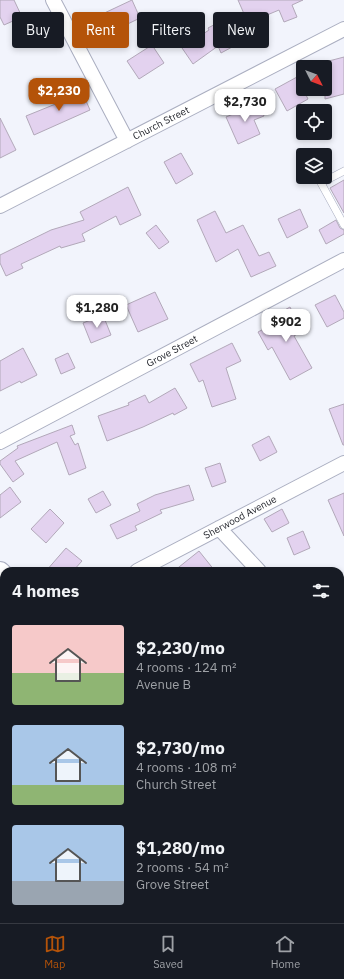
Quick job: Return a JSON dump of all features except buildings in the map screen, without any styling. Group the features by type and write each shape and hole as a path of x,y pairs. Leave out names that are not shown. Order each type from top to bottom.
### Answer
{"street":[{"path":"53,0 127,141"},
{"name":"Church Street","path":"0,206 344,29"},
{"name":"Grove Street","path":"0,442 344,260"},
{"name":"Sherwood Avenue","path":"145,567 344,462"},
{"path":"219,528 255,567"}],"lane":[{"path":"344,171 321,183 344,225"}]}
